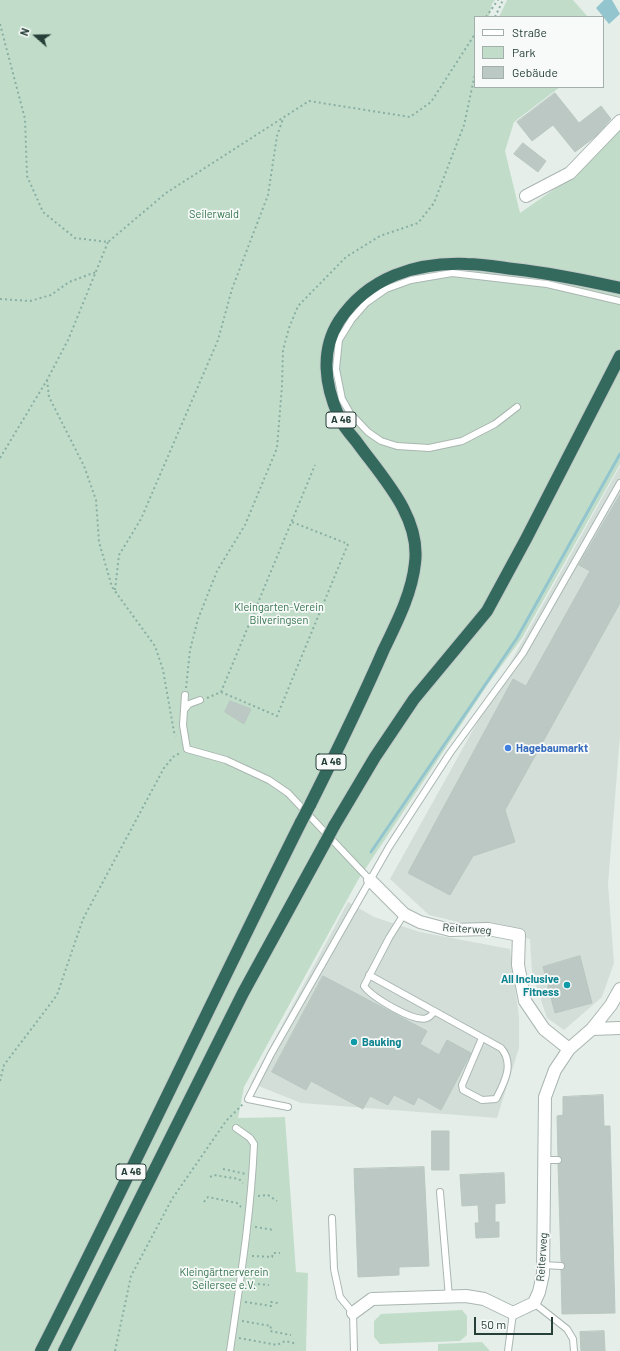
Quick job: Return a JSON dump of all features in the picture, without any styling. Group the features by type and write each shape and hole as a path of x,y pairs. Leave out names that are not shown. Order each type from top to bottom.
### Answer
{"highway":[{"name":"A 46","path":"41,1351 128,1180 217,991 353,720 403,607 416,562 413,534 402,505 340,419 331,393 325,367 328,346 336,326 350,305 370,288 402,272 438,264 468,264 549,279 620,288"},
{"name":"A 46","path":"64,1351 243,993 334,826 374,757 414,699 487,611 526,539 620,356"}],"street":[{"path":"526,196 570,174 620,121"},
{"name":"Reiterweg","path":"370,880 404,914 420,922 450,930 488,929 519,935 518,965 526,1001 544,1029 569,1049"},
{"name":"Reiterweg","path":"534,1303 539,1292 543,1265 545,1097 555,1070 569,1049 592,1029 611,1005 620,989"},
{"path":"592,1029 620,1028"},
{"path":"353,1313 372,1299 466,1296 484,1299 513,1313 534,1303"}],"lane":[{"path":"517,407 494,424 462,441 429,448 397,446 381,442 368,432 350,413 342,399 336,369 339,340 352,319 366,303 386,288 411,280 452,274 549,279 620,301"},
{"path":"288,1106 248,1099 271,1054 389,847 450,753 523,653 620,483"},
{"path":"186,696 183,726 187,749 226,760 269,780 288,793 370,880"},
{"path":"184,710 189,704 200,700"},
{"path":"404,914 389,938 364,986 368,991 400,1011 418,1019 428,1018 434,1012"},
{"path":"369,975 501,1048 506,1054 509,1062 505,1080 496,1099 482,1100 462,1090 462,1084 482,1038"},
{"path":"230,1351 248,1226 253,1175 254,1144 250,1138 236,1128"},
{"path":"545,1160 558,1160"},
{"path":"440,1192 449,1296"},
{"path":"332,1218 334,1269 340,1297 353,1313 354,1351"},
{"path":"543,1265 561,1266"},
{"path":"534,1303 567,1329 573,1339 574,1351"},
{"path":"508,1351 513,1313"}],"path":[{"path":"487,16 498,0"},
{"path":"495,16 503,0"},
{"path":"0,24 25,119 27,176 43,212 75,238 108,242"},
{"path":"0,458 48,380 68,340 108,242 166,193 309,101 410,117 431,102 474,36"},
{"path":"186,696 190,650 198,619 217,570 245,525 277,448 282,386 283,350 289,328 298,306 346,257 380,236 418,223 434,203 464,125 474,79"},
{"path":"115,590 119,555 141,519 218,340 232,289 268,195 277,136 283,118"},
{"path":"0,299 30,301 51,295 69,282 96,272"},
{"path":"0,1081 4,1066 57,995 83,920 164,768 173,758 187,749 174,732 163,670 155,646 112,587 99,542 96,500 84,466 49,397 48,380"},
{"path":"221,692 315,465"},
{"path":"200,700 221,692 278,716 348,544 292,522"},
{"path":"115,1351 131,1276 153,1234 172,1199 204,1151 226,1121 248,1099"},
{"path":"223,1169 253,1175"},
{"path":"210,1177 214,1175 239,1179 243,1183 252,1184"},
{"path":"251,1196 268,1195 277,1201"},
{"path":"204,1202 208,1197 237,1203 241,1208 240,1215 249,1217"},
{"path":"248,1226 274,1230"},
{"path":"244,1256 272,1257 273,1253 280,1253"},
{"path":"241,1282 269,1285"},
{"path":"238,1301 271,1306 271,1302 278,1303"},
{"path":"234,1320 271,1326 270,1331 291,1335"},
{"path":"232,1336 277,1345 285,1341 297,1344"}],"shaded area":[{"path":"620,466 620,736 608,884 614,963 602,997 564,1030 547,1018 532,973 530,939 429,915 390,879"},
{"path":"348,902 374,917 420,932 510,949 519,1017 519,1048 497,1118 301,1103 251,1083"}],"green space":[{"name":"Seilerwald","path":"0,0 495,0 492,4 489,16 474,16 474,88 559,88 514,122 505,151 520,213 576,174 620,128 620,464 522,638 488,684 358,880 244,1087 238,1118 285,1117 296,1272 308,1273 306,1351 0,1351"},
{"path":"507,0 573,0 587,16 499,16"},
{"path":"462,1310 467,1316 467,1335 460,1341 380,1344 374,1337 374,1321 381,1314"},
{"path":"482,1342 490,1351 438,1351 438,1344"}],"water":[{"path":"604,0 612,0 620,14 609,24 596,8"}],"building":[{"path":"555,93 579,123 601,106 611,119 596,136 575,152 553,125 532,141 517,122"},
{"path":"523,143 546,161 538,172 514,154"},
{"name":"Hagebaumarkt","path":"620,495 620,603 505,810 515,842 473,856 450,895 408,873 513,679 526,686 590,571 579,565"},
{"path":"230,701 251,709 244,724 225,712"},
{"name":"All Inclusive Fitness","path":"580,956 592,1003 555,1013 543,967"},
{"name":"Bauking","path":"323,976 427,1031 420,1044 439,1055 447,1040 471,1053 441,1110 418,1097 414,1105 394,1095 388,1105 370,1096 363,1109 311,1081 306,1090 272,1072"},
{"path":"603,1095 604,1126 610,1126 615,1313 562,1314 561,1270 565,1266 561,1261 558,1164 562,1163 562,1160 558,1156 557,1116 563,1115 563,1097"},
{"path":"432,1131 449,1131 449,1170 432,1170"},
{"path":"424,1167 429,1266 399,1267 399,1275 358,1277 354,1169"},
{"path":"504,1173 505,1203 495,1204 495,1222 499,1222 499,1237 476,1238 475,1223 479,1223 478,1205 462,1206 460,1175"},
{"path":"604,1331 605,1351 581,1351 580,1332"}],"waterway":[{"path":"371,852 517,638 620,454"}],"place":[{"name":"Hagebaumarkt","path":"508,748"},
{"name":"All Inclusive Fitness","path":"567,985"},
{"name":"Bauking","path":"354,1042"}],"park label":[{"name":"Kleingarten-Verein Bilveringsen","path":"279,613"},
{"name":"Kleingärtnerverein Seilersee e.V.","path":"224,1278"}]}
